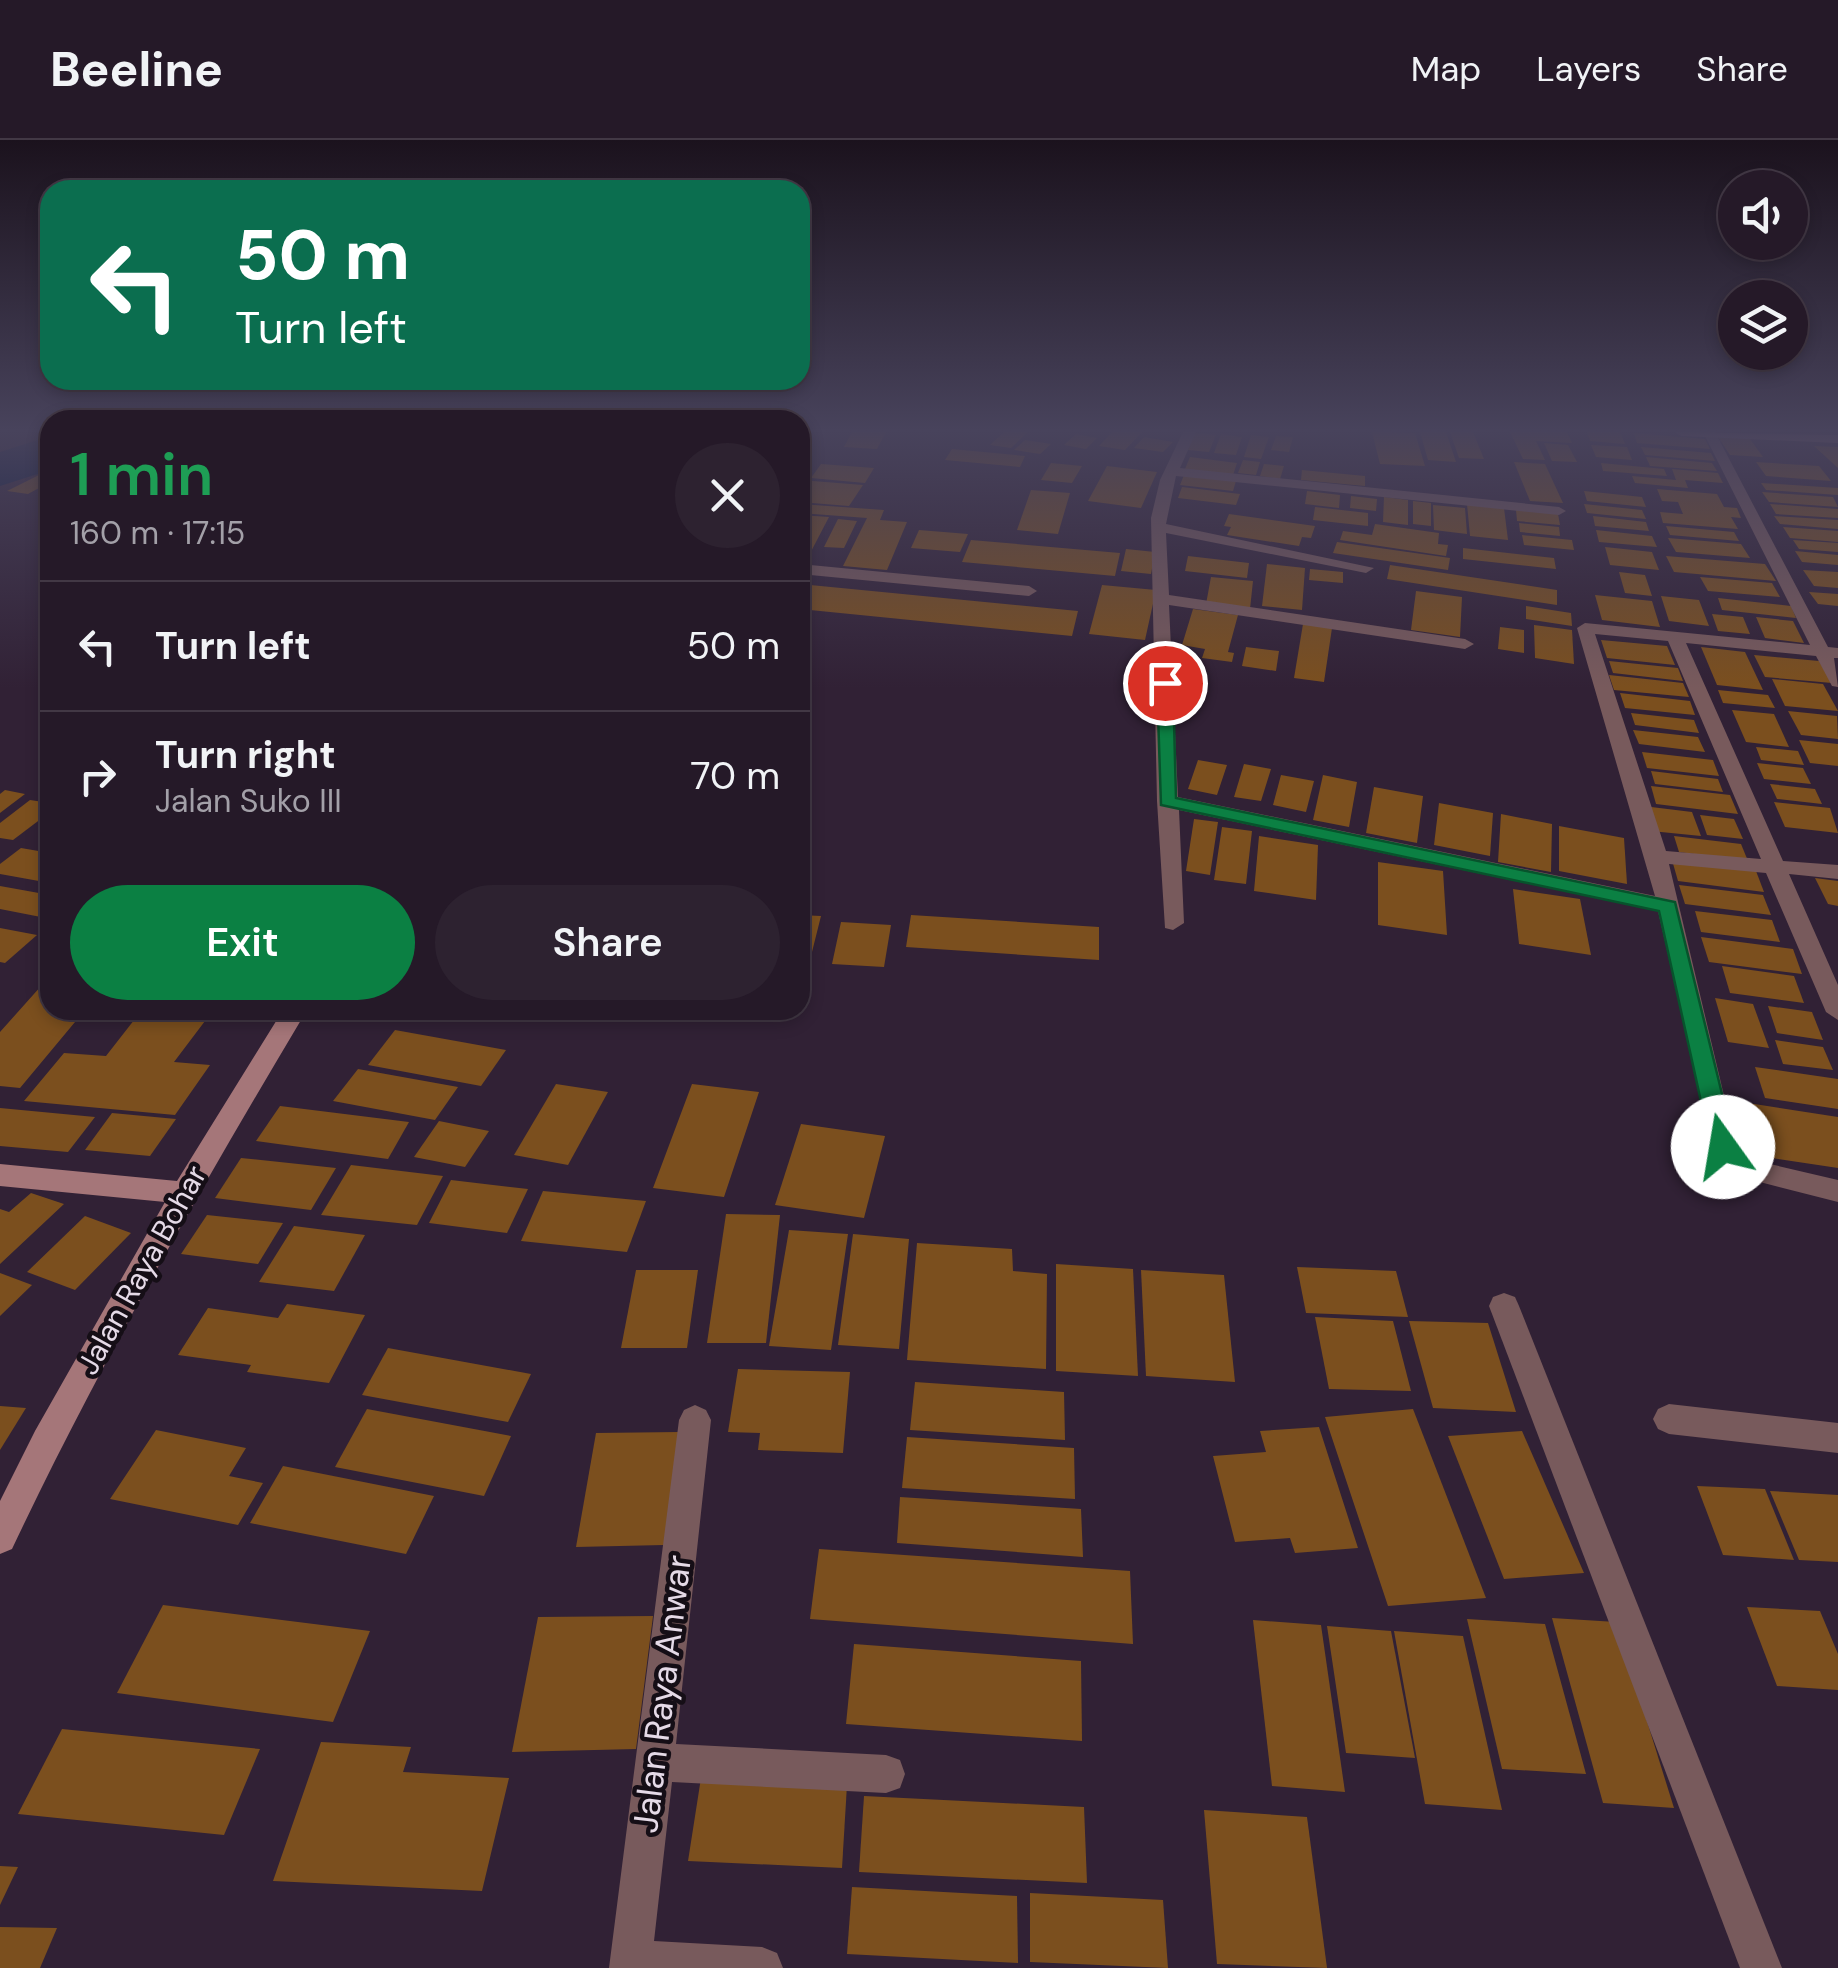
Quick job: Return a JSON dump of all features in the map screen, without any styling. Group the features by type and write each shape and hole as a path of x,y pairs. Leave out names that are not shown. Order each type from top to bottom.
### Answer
{"street":[{"path":"1158,517 1173,923"},
{"path":"1755,517 1829,652 1838,682"},
{"path":"1161,528 1366,568"},
{"path":"810,570 1030,591"},
{"path":"1164,599 1464,644"},
{"path":"1829,652 1585,628 1657,857 1723,1147 1762,1173 1838,1191"},
{"path":"1675,638 1838,1012"},
{"path":"1167,801 1668,906"},
{"path":"1657,857 1838,872"},
{"name":"Jalan Raya Bohar","path":"0,1537 46,1442 184,1194 289,1020"},
{"path":"0,1176 184,1194"},
{"path":"1504,1306 1761,1968"},
{"name":"Jalan Raya Anwar","path":"631,1965 695,1420"},
{"path":"1669,1420 1838,1438"},
{"path":"653,1762 886,1774"},
{"path":"631,1965 762,1968"}],"building":[{"path":"810,517 829,517 810,553"},
{"path":"858,517 881,517 907,522 887,570 843,566 867,518"},
{"path":"1021,517 1063,517 1058,534 1017,530"},
{"path":"1228,517 1253,517 1315,526 1311,538 1302,537 1299,546 1227,535 1231,527 1224,526"},
{"path":"1368,517 1368,526 1313,520"},
{"path":"1383,517 1408,517 1408,525 1383,522"},
{"path":"1413,517 1431,517 1431,526 1413,524"},
{"path":"1433,517 1466,517 1467,534 1434,530"},
{"path":"1468,517 1505,517 1508,540 1470,536"},
{"path":"1517,517 1559,517 1560,525 1517,521"},
{"path":"1593,517 1605,517 1646,522 1649,531 1595,526"},
{"path":"1661,517 1731,517 1738,529 1663,523"},
{"path":"1775,517 1838,520 1838,529 1780,524"},
{"path":"838,519 857,521 844,548 824,547"},
{"path":"1519,523 1559,527 1560,536 1520,532"},
{"path":"1375,524 1439,533 1438,544 1448,545 1446,556 1340,540 1343,531 1372,535"},
{"path":"1666,526 1734,532 1739,541 1670,535"},
{"path":"1783,527 1838,531 1838,542 1790,538"},
{"path":"919,530 968,534 960,552 911,548"},
{"path":"1596,530 1652,536 1657,547 1599,542"},
{"path":"1522,535 1572,540 1574,550 1524,545"},
{"path":"1668,538 1741,544 1750,558 1676,552"},
{"path":"971,540 1120,553 1115,576 962,562"},
{"path":"1793,540 1838,543 1838,552 1799,549"},
{"path":"1337,542 1450,558 1448,570 1333,553"},
{"path":"1605,547 1652,552 1659,570 1610,565"},
{"path":"1463,548 1554,558 1556,569 1463,559"},
{"path":"1126,549 1155,552 1151,574 1121,571"},
{"path":"1795,551 1838,555 1838,565 1802,562"},
{"path":"1188,556 1249,563 1247,578 1185,571"},
{"path":"1666,556 1765,564 1776,581 1674,572"},
{"path":"1267,564 1305,568 1302,610 1262,606"},
{"path":"1390,565 1557,590 1557,605 1387,579"},
{"path":"1310,569 1343,572 1343,583 1309,580"},
{"path":"1803,570 1838,572 1838,588 1814,586"},
{"path":"1619,572 1645,575 1652,596 1625,593"},
{"path":"1211,577 1253,581 1250,609 1206,604"},
{"path":"1700,577 1772,583 1780,597 1708,591"},
{"path":"810,585 1078,611 1072,636 810,610"},
{"path":"1102,585 1156,590 1145,640 1089,634"},
{"path":"1416,591 1462,597 1460,637 1411,630"},
{"path":"1809,592 1838,594 1838,606 1818,604"},
{"path":"1595,595 1652,601 1660,627 1602,620"},
{"path":"1661,596 1699,600 1709,626 1669,621"},
{"path":"1718,598 1791,606 1796,618 1722,610"},
{"path":"1526,606 1571,613 1572,626 1526,619"},
{"path":"1193,609 1238,615 1228,652 1234,653 1232,662 1202,658 1205,649 1182,645"},
{"path":"1712,614 1743,617 1750,634 1718,631"},
{"path":"1756,617 1793,621 1804,643 1765,638"},
{"path":"1303,624 1332,628 1324,682 1294,678"},
{"path":"1534,625 1572,630 1574,664 1535,658"},
{"path":"1500,627 1524,630 1524,653 1498,649"},
{"path":"1601,640 1667,646 1675,665 1607,658"},
{"path":"1246,647 1279,651 1276,671 1242,666"},
{"path":"1701,647 1745,652 1763,690 1717,685"},
{"path":"1754,655 1819,661 1832,683 1765,677"},
{"path":"1609,661 1678,668 1683,681 1613,673"},
{"path":"1609,675 1683,683 1689,697 1614,690"},
{"path":"1772,679 1823,684 1838,711 1785,706"},
{"path":"1718,690 1768,695 1775,708 1723,703"},
{"path":"1620,693 1690,701 1695,715 1625,708"},
{"path":"1732,710 1774,714 1789,747 1746,742"},
{"path":"1788,711 1837,716 1838,739 1801,735"},
{"path":"1631,713 1694,720 1699,733 1635,725"},
{"path":"1633,730 1698,737 1705,752 1639,744"},
{"path":"1799,740 1838,744 1838,766 1810,763"},
{"path":"1756,747 1798,751 1804,765 1761,760"},
{"path":"1642,752 1713,760 1719,776 1647,768"},
{"path":"1198,760 1227,765 1217,795 1188,789"},
{"path":"1757,763 1803,768 1811,784 1764,779"},
{"path":"1244,764 1271,769 1261,801 1234,797"},
{"path":"1651,771 1718,779 1723,792 1655,784"},
{"path":"1281,775 1314,781 1306,812 1273,805"},
{"path":"1323,775 1357,782 1349,827 1313,820"},
{"path":"1770,784 1815,789 1822,804 1777,799"},
{"path":"1651,786 1730,795 1738,814 1656,804"},
{"path":"1374,787 1423,796 1417,843 1366,833"},
{"path":"5,790 25,794 0,813 0,794"},
{"path":"30,800 40,802 40,820 13,840 0,838 0,823"},
{"path":"1774,802 1830,808 1838,833 1785,827"},
{"path":"1439,803 1493,813 1490,856 1434,845"},
{"path":"1643,806 1692,812 1701,836 1651,831"},
{"path":"1501,814 1552,824 1551,872 1498,862"},
{"path":"1700,815 1734,819 1743,839 1707,835"},
{"path":"1194,819 1218,822 1210,875 1186,871"},
{"path":"1559,826 1624,838 1627,884 1559,871"},
{"path":"1222,827 1252,831 1246,884 1214,880"},
{"path":"1259,836 1318,845 1316,900 1254,891"},
{"path":"1674,836 1741,844 1748,861 1679,852"},
{"path":"21,848 40,851 40,881 0,874 0,864"},
{"path":"1672,860 1756,871 1764,892 1678,881"},
{"path":"1378,862 1443,871 1447,935 1378,925"},
{"path":"1815,878 1838,881 1838,906 1828,904"},
{"path":"1679,885 1763,895 1771,915 1685,904"},
{"path":"0,886 40,893 40,917 0,909"},
{"path":"1513,889 1580,899 1591,955 1519,944"},
{"path":"1695,911 1772,920 1780,942 1701,932"},
{"path":"810,915 821,916 810,960"},
{"path":"911,915 1099,927 1099,960 906,947"},
{"path":"841,922 891,925 884,967 832,964"},
{"path":"0,928 37,935 5,963 0,962"},
{"path":"1701,937 1793,949 1802,974 1709,962"},
{"path":"1722,966 1794,976 1804,1003 1730,993"},
{"path":"40,987 40,1020 77,1020 20,1088 0,1086 0,1032"},
{"path":"1715,998 1753,1004 1769,1048 1728,1042"},
{"path":"1768,1006 1812,1012 1823,1040 1777,1033"},
{"path":"134,1020 205,1021 174,1062 210,1065 175,1115 24,1101 64,1053 106,1056"},
{"path":"395,1030 506,1050 481,1086 368,1065"},
{"path":"1775,1040 1823,1047 1833,1070 1783,1064"},
{"path":"1755,1067 1838,1079 1838,1109 1765,1098"},
{"path":"358,1069 458,1087 435,1120 333,1101"},
{"path":"556,1084 608,1092 568,1165 514,1155"},
{"path":"692,1084 759,1092 724,1197 653,1188"},
{"path":"1748,1103 1838,1117 1838,1168 1765,1157"},
{"path":"280,1106 409,1122 388,1159 256,1141"},
{"path":"0,1108 95,1117 68,1152 0,1146"},
{"path":"112,1113 176,1119 150,1156 85,1150"},
{"path":"439,1121 489,1131 465,1167 414,1157"},
{"path":"801,1124 885,1136 864,1218 775,1205"},
{"path":"241,1158 336,1168 311,1210 215,1198"},
{"path":"351,1165 443,1176 417,1225 321,1215"},
{"path":"451,1180 528,1189 507,1233 429,1223"},
{"path":"543,1191 646,1201 627,1252 521,1241"},
{"path":"31,1193 64,1204 0,1264 0,1209 9,1212"},
{"path":"726,1214 780,1215 766,1343 707,1343"},
{"path":"207,1215 283,1223 258,1264 181,1254"},
{"path":"85,1216 131,1233 75,1290 27,1272"},
{"path":"294,1226 365,1235 334,1291 259,1282"},
{"path":"789,1230 848,1234 831,1350 769,1346"},
{"path":"853,1234 909,1239 899,1349 838,1345"},
{"path":"917,1243 1012,1249 1013,1271 1047,1274 1046,1369 907,1360"},
{"path":"1056,1264 1133,1269 1138,1376 1056,1371"},
{"path":"1297,1267 1396,1271 1408,1317 1306,1313"},
{"path":"636,1270 698,1270 687,1348 621,1348"},
{"path":"1141,1270 1224,1275 1235,1382 1146,1376"},
{"path":"0,1273 32,1285 0,1316"},
{"path":"287,1304 365,1315 329,1383 247,1372 251,1365 178,1355 208,1308 278,1318"},
{"path":"1315,1317 1393,1321 1411,1391 1329,1389"},
{"path":"1409,1321 1488,1323 1516,1412 1433,1408"},
{"path":"388,1348 531,1374 508,1422 362,1395"},
{"path":"738,1369 850,1372 843,1453 758,1450 760,1433 728,1432"},
{"path":"915,1382 1064,1392 1065,1440 910,1430"},
{"path":"0,1406 26,1408 0,1450"},
{"path":"367,1409 511,1436 484,1496 335,1467"},
{"path":"1413,1409 1486,1598 1388,1606 1325,1417"},
{"path":"1319,1427 1358,1548 1295,1553 1290,1538 1235,1542 1213,1456 1266,1452 1260,1431"},
{"path":"156,1430 246,1448 229,1476 263,1483 238,1525 110,1499"},
{"path":"1522,1431 1584,1573 1504,1579 1448,1436"},
{"path":"679,1432 664,1545 576,1547 596,1433"},
{"path":"907,1437 1074,1448 1075,1499 902,1488"},
{"path":"283,1466 434,1496 406,1554 250,1523"},
{"path":"1697,1486 1765,1489 1794,1560 1723,1555"},
{"path":"1770,1491 1838,1495 1838,1562 1799,1560"},
{"path":"900,1497 1081,1509 1083,1557 897,1543"},
{"path":"819,1549 1130,1571 1133,1644 810,1619"},
{"path":"163,1605 370,1631 333,1722 117,1693"},
{"path":"1747,1607 1820,1611 1838,1654 1838,1690 1777,1686"},
{"path":"653,1616 636,1749 512,1752 538,1617"},
{"path":"1552,1618 1616,1622 1674,1808 1603,1803"},
{"path":"1467,1619 1545,1624 1586,1774 1502,1769"},
{"path":"1253,1620 1321,1625 1345,1792 1272,1786"},
{"path":"1327,1626 1391,1631 1415,1758 1346,1753"},
{"path":"1394,1631 1463,1636 1502,1810 1425,1804"},
{"path":"854,1644 1081,1661 1082,1741 846,1724"},
{"path":"62,1729 260,1749 224,1835 18,1814"},
{"path":"321,1742 411,1747 403,1772 509,1778 482,1891 273,1881"},
{"path":"701,1778 847,1785 842,1868 688,1861"},
{"path":"864,1796 1084,1807 1087,1883 859,1872"},
{"path":"1204,1810 1307,1817 1327,1968 1217,1964"},
{"path":"0,1866 18,1867 0,1905"},
{"path":"852,1887 1017,1896 1018,1963 847,1954"},
{"path":"1030,1893 1163,1900 1168,1968 1030,1962"},
{"path":"0,1927 57,1928 40,1968 0,1968"}],"route":[{"path":"1165,683 1167,801 1505,875 1668,906 1723,1147"}]}
